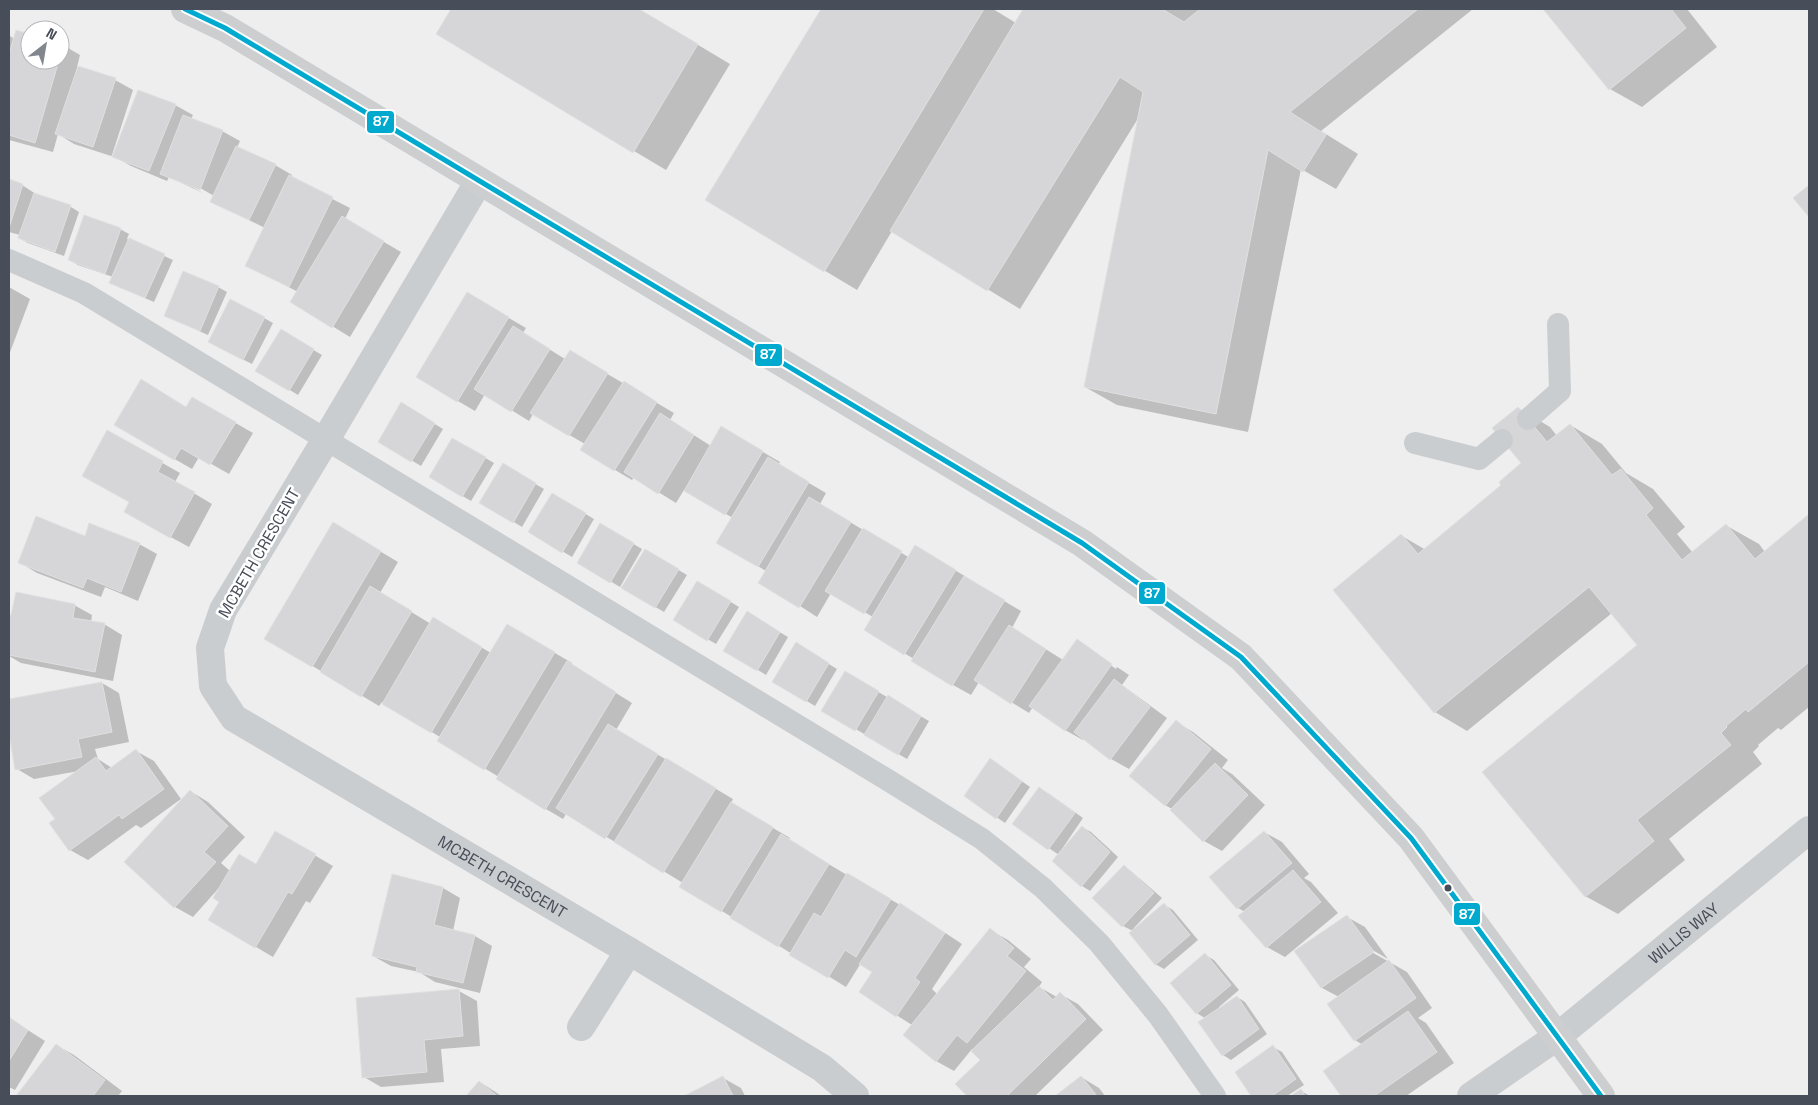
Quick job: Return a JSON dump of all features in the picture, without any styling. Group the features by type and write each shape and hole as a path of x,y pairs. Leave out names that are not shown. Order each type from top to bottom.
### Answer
{"street":[{"path":"185,9 225,28 1082,543 1241,657 1410,838 1601,1096"},
{"name":"MCBETH CRESCENT","path":"479,181 326,441 223,610 210,648 213,686 234,718 629,951 822,1068 855,1096"},
{"name":"WILLIS WAY","path":"1471,1096 1558,1036 1809,830"},
{"path":"581,1027 629,951"}],"lane":[{"path":"9,260 84,293 883,777 982,839 1043,888 1099,942 1158,1015 1214,1096"},
{"path":"1528,419 1560,391 1558,324"},
{"path":"1415,443 1479,459 1502,440"}],"building":[{"path":"451,9 639,9 698,44 633,153 436,34"},
{"path":"821,9 984,9 824,272 705,200"},
{"path":"1023,9 1162,9 1184,22 1200,9 1418,9 1290,112 1326,135 1303,172 1268,150 1216,414 1084,387 1143,92 1120,77 987,291 890,231"},
{"path":"1543,9 1671,9 1686,28 1609,90"},
{"path":"16,30 20,31 20,70 56,70 35,143 9,135 9,54"},
{"path":"78,66 116,78 93,147 55,134"},
{"path":"138,90 176,104 149,171 112,157"},
{"path":"183,115 223,130 200,190 160,174"},
{"path":"236,146 276,164 249,220 210,202"},
{"path":"289,175 333,197 289,287 245,266"},
{"path":"9,179 23,184 9,228"},
{"path":"1809,185 1809,217 1793,198"},
{"path":"34,193 71,205 55,252 18,238"},
{"path":"84,215 121,228 105,274 68,260"},
{"path":"342,216 384,241 332,328 290,302"},
{"path":"129,238 165,254 145,298 109,283"},
{"path":"183,271 219,286 200,331 164,316"},
{"path":"467,292 509,317 457,402 416,377"},
{"path":"230,299 265,317 243,360 208,342"},
{"path":"513,326 550,349 511,412 474,389"},
{"path":"281,329 314,349 289,391 255,371"},
{"path":"570,350 608,373 569,436 530,413"},
{"path":"141,379 186,407 192,397 236,422 210,465 181,448 174,460 114,425"},
{"path":"624,381 657,402 614,471 580,450"},
{"path":"401,402 435,423 411,462 378,442"},
{"path":"1518,407 1547,442 1570,424 1612,475 1621,469 1653,508 1646,515 1682,560 1726,524 1755,559 1809,514 1809,662 1748,712 1746,709 1726,726 1721,733 1731,745 1637,820 1654,841 1585,897 1482,772 1637,645 1589,587 1434,713 1333,590 1401,534 1418,554 1501,485 1499,482 1521,463 1492,428"},
{"path":"660,413 694,435 658,494 624,472"},
{"path":"721,426 763,451 725,515 684,491"},
{"path":"107,430 163,461 158,472 195,492 170,538 124,512 129,502 82,476"},
{"path":"452,438 486,457 462,497 429,477"},
{"path":"768,457 809,482 758,567 716,543"},
{"path":"503,463 536,483 513,523 479,503"},
{"path":"552,493 586,513 562,553 528,532"},
{"path":"809,497 851,522 799,608 758,583"},
{"path":"36,516 85,536 89,523 140,543 121,592 87,578 83,588 18,563"},
{"path":"333,522 381,551 312,667 264,639"},
{"path":"600,523 634,543 610,583 577,563"},
{"path":"863,528 902,551 864,614 825,591"},
{"path":"915,545 956,570 904,655 864,630"},
{"path":"645,549 679,569 655,608 621,588"},
{"path":"964,576 1005,600 952,686 911,661"},
{"path":"697,581 731,601 707,641 673,620"},
{"path":"370,586 412,611 361,697 320,672"},
{"path":"16,592 75,604 73,618 105,623 95,672 9,655 9,615 11,615"},
{"path":"747,611 780,632 757,671 723,651"},
{"path":"433,617 482,647 431,733 382,704"},
{"path":"507,624 555,652 484,770 437,741"},
{"path":"1009,625 1046,649 1011,704 974,680"},
{"path":"1077,639 1112,664 1065,731 1029,706"},
{"path":"796,642 829,663 806,702 772,682"},
{"path":"567,661 616,692 545,810 496,779"},
{"path":"845,671 879,691 855,731 821,711"},
{"path":"1114,679 1150,707 1110,760 1074,732"},
{"path":"102,682 112,732 78,739 82,757 15,770 9,734 9,699"},
{"path":"888,695 921,716 898,755 864,735"},
{"path":"1176,720 1211,749 1165,806 1129,776"},
{"path":"608,724 658,754 605,839 556,808"},
{"path":"136,749 164,789 122,819 119,815 69,851 49,823 55,819 39,798 96,757 106,771"},
{"path":"666,758 716,788 663,873 614,842"},
{"path":"990,758 1022,781 996,819 964,796"},
{"path":"1215,763 1248,795 1203,842 1170,810"},
{"path":"1039,787 1075,813 1048,850 1012,824"},
{"path":"190,790 228,826 204,852 216,862 174,908 124,862"},
{"path":"731,802 773,827 721,912 679,887"},
{"path":"1082,826 1110,852 1081,887 1052,861"},
{"path":"275,831 316,854 292,894 288,892 255,948 208,920 219,902 213,898 239,854 256,864"},
{"path":"1264,831 1292,863 1237,909 1209,877"},
{"path":"781,834 829,864 778,947 730,918"},
{"path":"1124,865 1154,893 1122,927 1092,898"},
{"path":"1293,870 1321,902 1266,948 1238,916"},
{"path":"847,873 891,899 856,957 845,950 828,978 789,955 814,913 821,917"},
{"path":"392,874 443,887 434,925 475,935 463,983 416,972 417,967 372,956"},
{"path":"900,903 945,933 915,978 920,982 896,1017 859,992 872,972 859,964"},
{"path":"1164,903 1190,935 1155,965 1129,933"},
{"path":"1347,915 1374,952 1321,988 1294,951"},
{"path":"990,928 1014,948 1007,956 1026,971 967,1043 957,1035 936,1062 903,1035"},
{"path":"1205,953 1231,985 1196,1014 1170,983"},
{"path":"1389,960 1416,998 1354,1041 1327,1004"},
{"path":"1039,986 1053,1000 1060,992 1086,1019 1007,1096 967,1096 955,1084 980,1060 971,1051"},
{"path":"459,989 463,1036 424,1040 427,1072 362,1078 356,998"},
{"path":"1237,996 1259,1029 1222,1056 1198,1022"},
{"path":"1408,1011 1437,1052 1374,1096 1341,1096 1323,1071"},
{"path":"9,1017 28,1030 9,1061"},
{"path":"56,1044 105,1080 93,1096 16,1096"},
{"path":"1273,1045 1296,1079 1272,1096 1251,1096 1235,1072"},
{"path":"723,1076 733,1096 684,1096"},
{"path":"1081,1076 1097,1096 1055,1096"},
{"path":"479,1081 497,1096 466,1096"},
{"path":"1301,1089 1305,1096 1291,1096"}],"transit line":[{"name":"87","path":"185,9 225,28 1082,543 1241,657 1411,838 1601,1096"}]}
